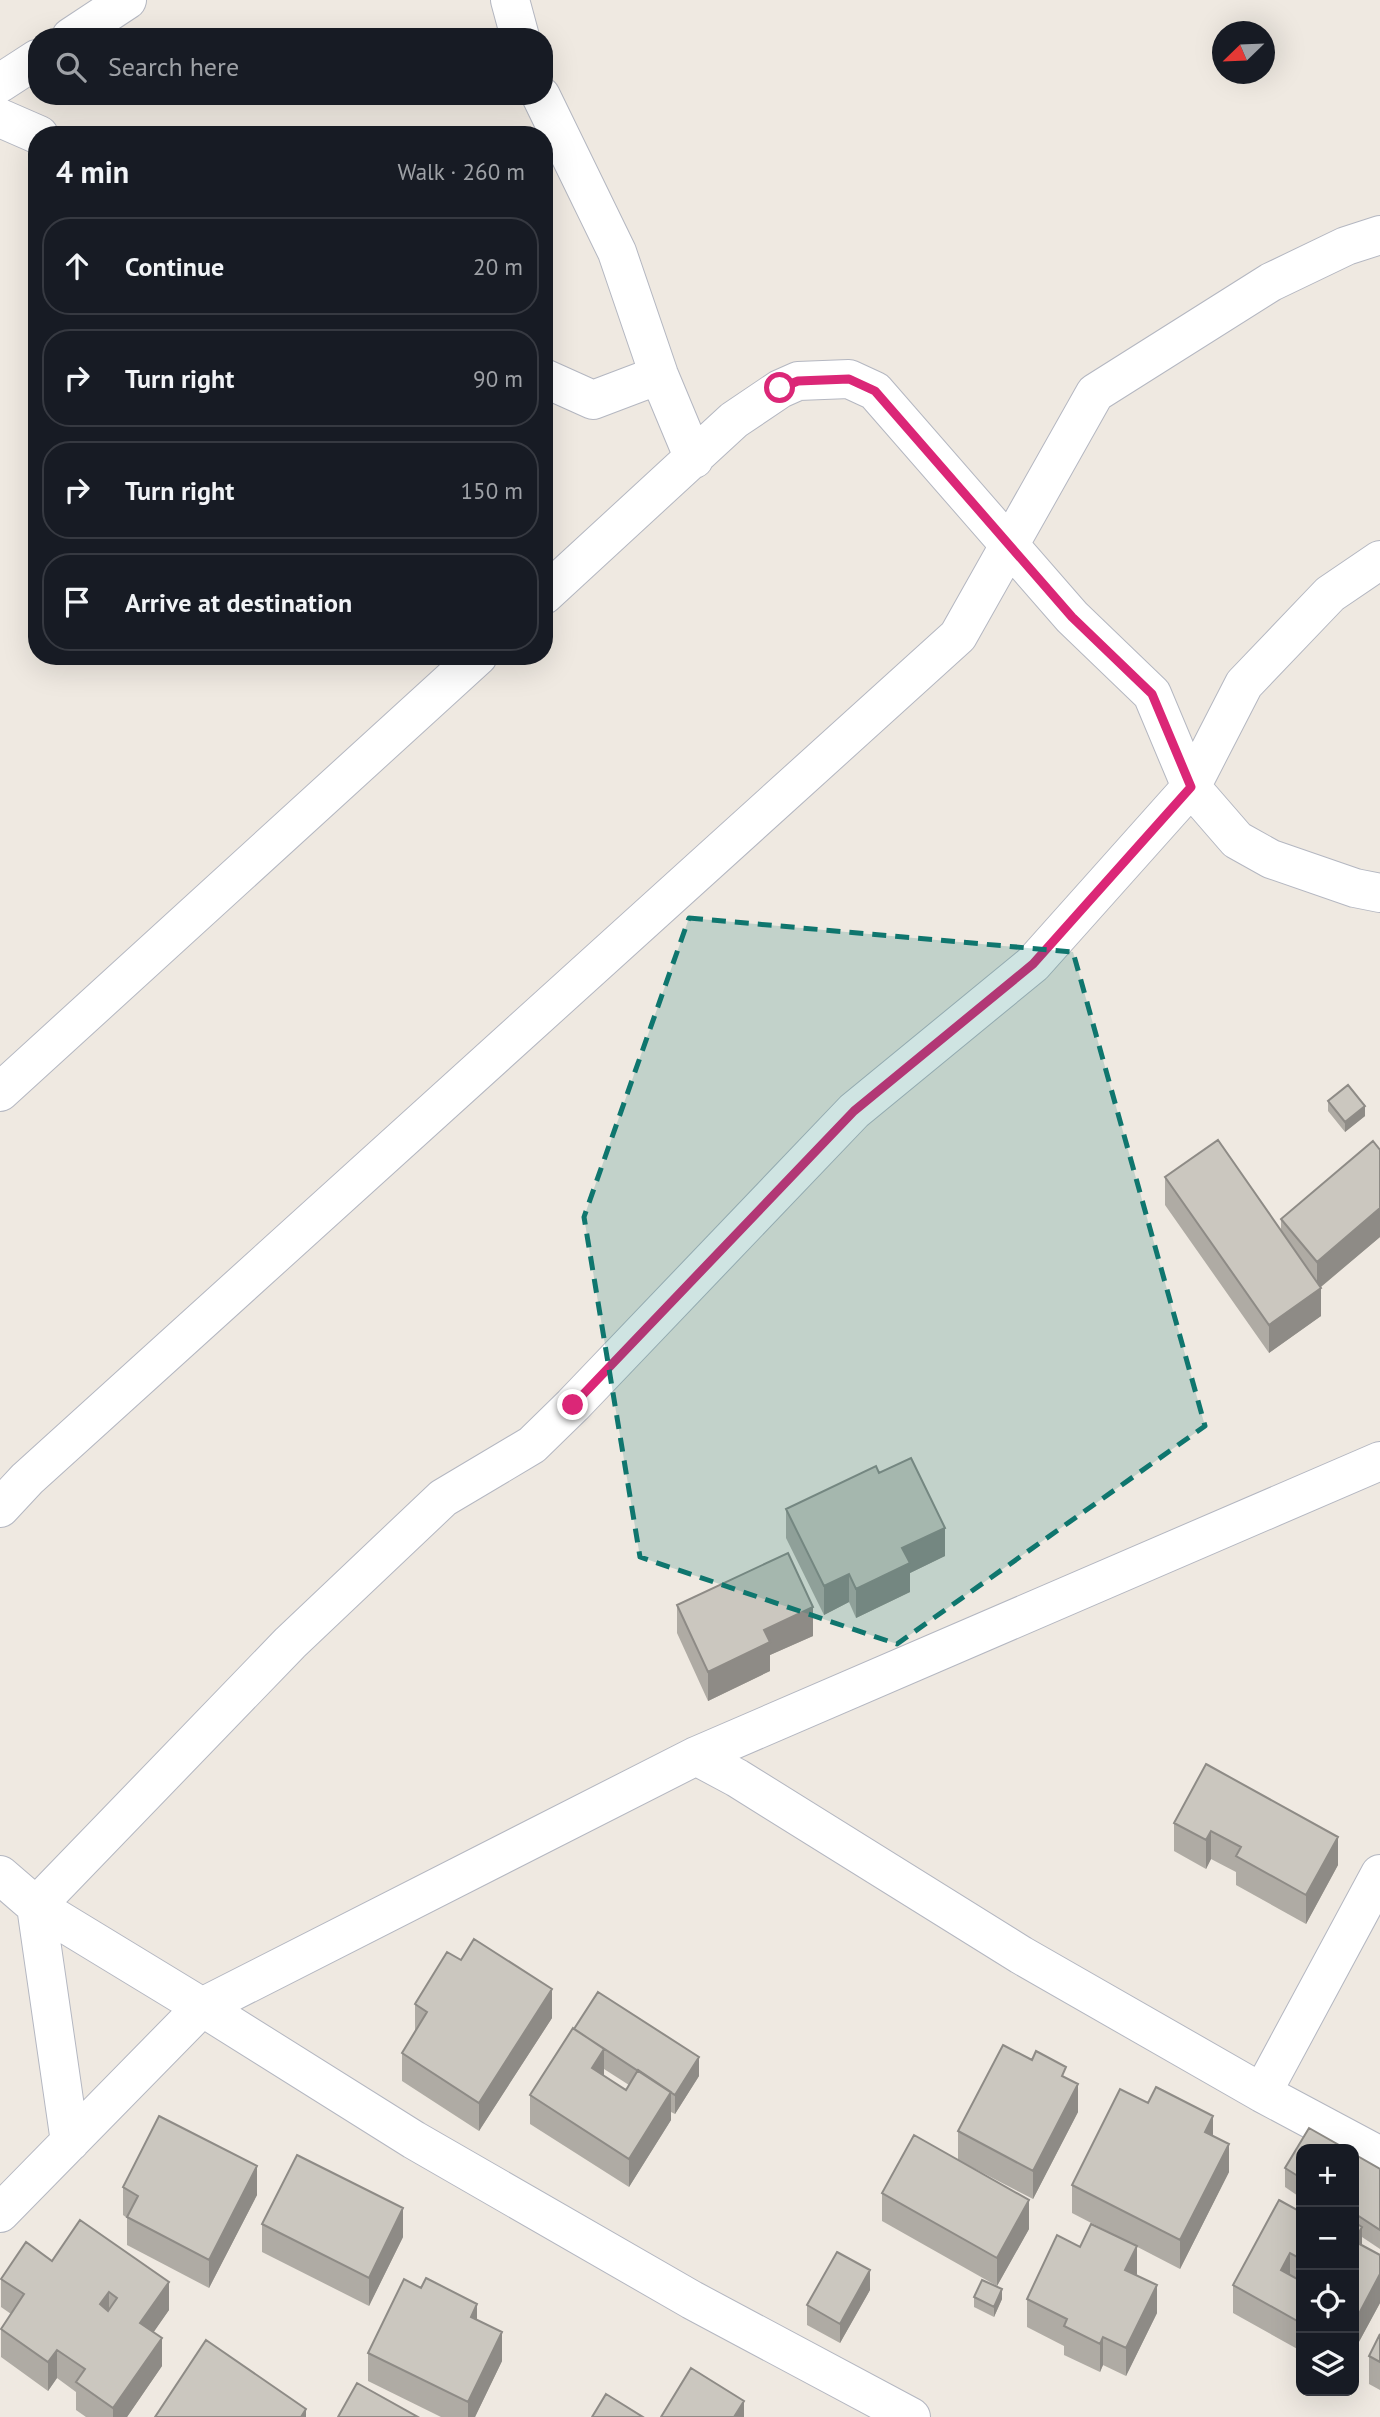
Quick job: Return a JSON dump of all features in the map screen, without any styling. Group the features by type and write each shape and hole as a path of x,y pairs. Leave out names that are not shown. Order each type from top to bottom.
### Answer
{"street":[{"path":"85,28 127,0"},
{"path":"510,0 518,28"},
{"path":"0,83 28,65"},
{"path":"545,105 617,252 659,375 694,459"},
{"path":"0,118 28,130"},
{"path":"0,1508 27,1479 958,636 1095,393 1271,282 1346,246 1380,235"},
{"path":"553,382 593,400 659,375"},
{"path":"553,587 734,420 780,388 798,381 849,379 875,391 1072,617 1152,694 1191,787 1237,839 1271,859 1355,888 1380,893"},
{"path":"36,1906 290,1643 443,1497 532,1445 854,1111 1033,964 1191,787 1244,684 1330,594 1380,560"},
{"path":"0,1092 468,665"},
{"path":"0,2213 202,2007 696,1756 1380,1461"},
{"path":"696,1756 737,1778 1021,1955 1262,2093 1380,2156"},
{"path":"1262,2093 1380,1874"},
{"path":"0,1875 36,1906 438,2154 692,2300 911,2417"},
{"path":"36,1906 70,2142"}],"highlighted area":[{"path":"689,918 1073,952 1205,1426 897,1644 640,1557 584,1217"}],"building":[{"path":"1348,1085 1365,1106 1345,1122 1328,1101"},
{"path":"1218,1140 1321,1288 1269,1325 1165,1177"},
{"path":"1373,1141 1380,1150 1380,1208 1317,1262 1281,1219"},
{"path":"911,1458 945,1528 902,1548 910,1563 856,1589 849,1574 824,1586 786,1509 876,1466 879,1473"},
{"path":"788,1553 813,1607 764,1630 770,1642 708,1672 677,1605"},
{"path":"1206,1764 1338,1837 1306,1895 1236,1856 1241,1847 1211,1831 1206,1840 1174,1823"},
{"path":"474,1939 552,1989 479,2103 402,2053 427,2012 415,2004 447,1952 461,1960"},
{"path":"598,1992 699,2057 675,2095 574,2029"},
{"path":"573,2028 604,2049 592,2068 626,2090 638,2070 671,2092 629,2159 530,2095"},
{"path":"1003,2045 1032,2060 1036,2051 1066,2067 1062,2076 1078,2084 1033,2171 958,2131"},
{"path":"1156,2087 1213,2116 1205,2132 1229,2144 1180,2240 1072,2185 1120,2089 1148,2103"},
{"path":"159,2116 257,2166 209,2260 127,2217 138,2196 123,2187"},
{"path":"1309,2128 1337,2144 1299,2144"},
{"path":"914,2135 1029,2200 997,2258 882,2193"},
{"path":"1296,2150 1296,2175 1285,2168"},
{"path":"297,2155 403,2208 369,2278 262,2224"},
{"path":"1359,2157 1380,2169 1380,2230 1359,2216"},
{"path":"1279,2200 1296,2209 1296,2256 1290,2253 1281,2270 1296,2278 1296,2320 1233,2285"},
{"path":"80,2220 169,2282 140,2323 162,2338 113,2408 76,2382 85,2369 57,2350 48,2362 1,2329 24,2294 1,2279 26,2242 52,2261","holes":["109,2292 117,2298 108,2311 100,2304"]},
{"path":"1091,2224 1137,2246 1125,2270 1157,2285 1126,2348 1103,2337 1100,2344 1064,2326 1067,2319 1027,2299 1057,2235 1080,2247"},
{"path":"1359,2244 1380,2255 1380,2274 1359,2314"},
{"path":"837,2252 870,2270 840,2324 807,2305"},
{"path":"426,2278 477,2304 471,2317 502,2332 468,2402 368,2353 404,2279 421,2288"},
{"path":"982,2280 1002,2289 994,2307 974,2297"},
{"path":"1380,2334 1380,2362 1369,2356"},
{"path":"206,2340 306,2409 301,2417 155,2417"},
{"path":"691,2368 744,2401 734,2417 661,2417"},
{"path":"357,2383 418,2417 338,2417"},
{"path":"606,2394 643,2417 592,2417"}],"route":[{"path":"573,1405 854,1111 1033,964 1191,787 1152,694 1072,617 875,391 849,379 824,378 798,381 780,388"}]}
